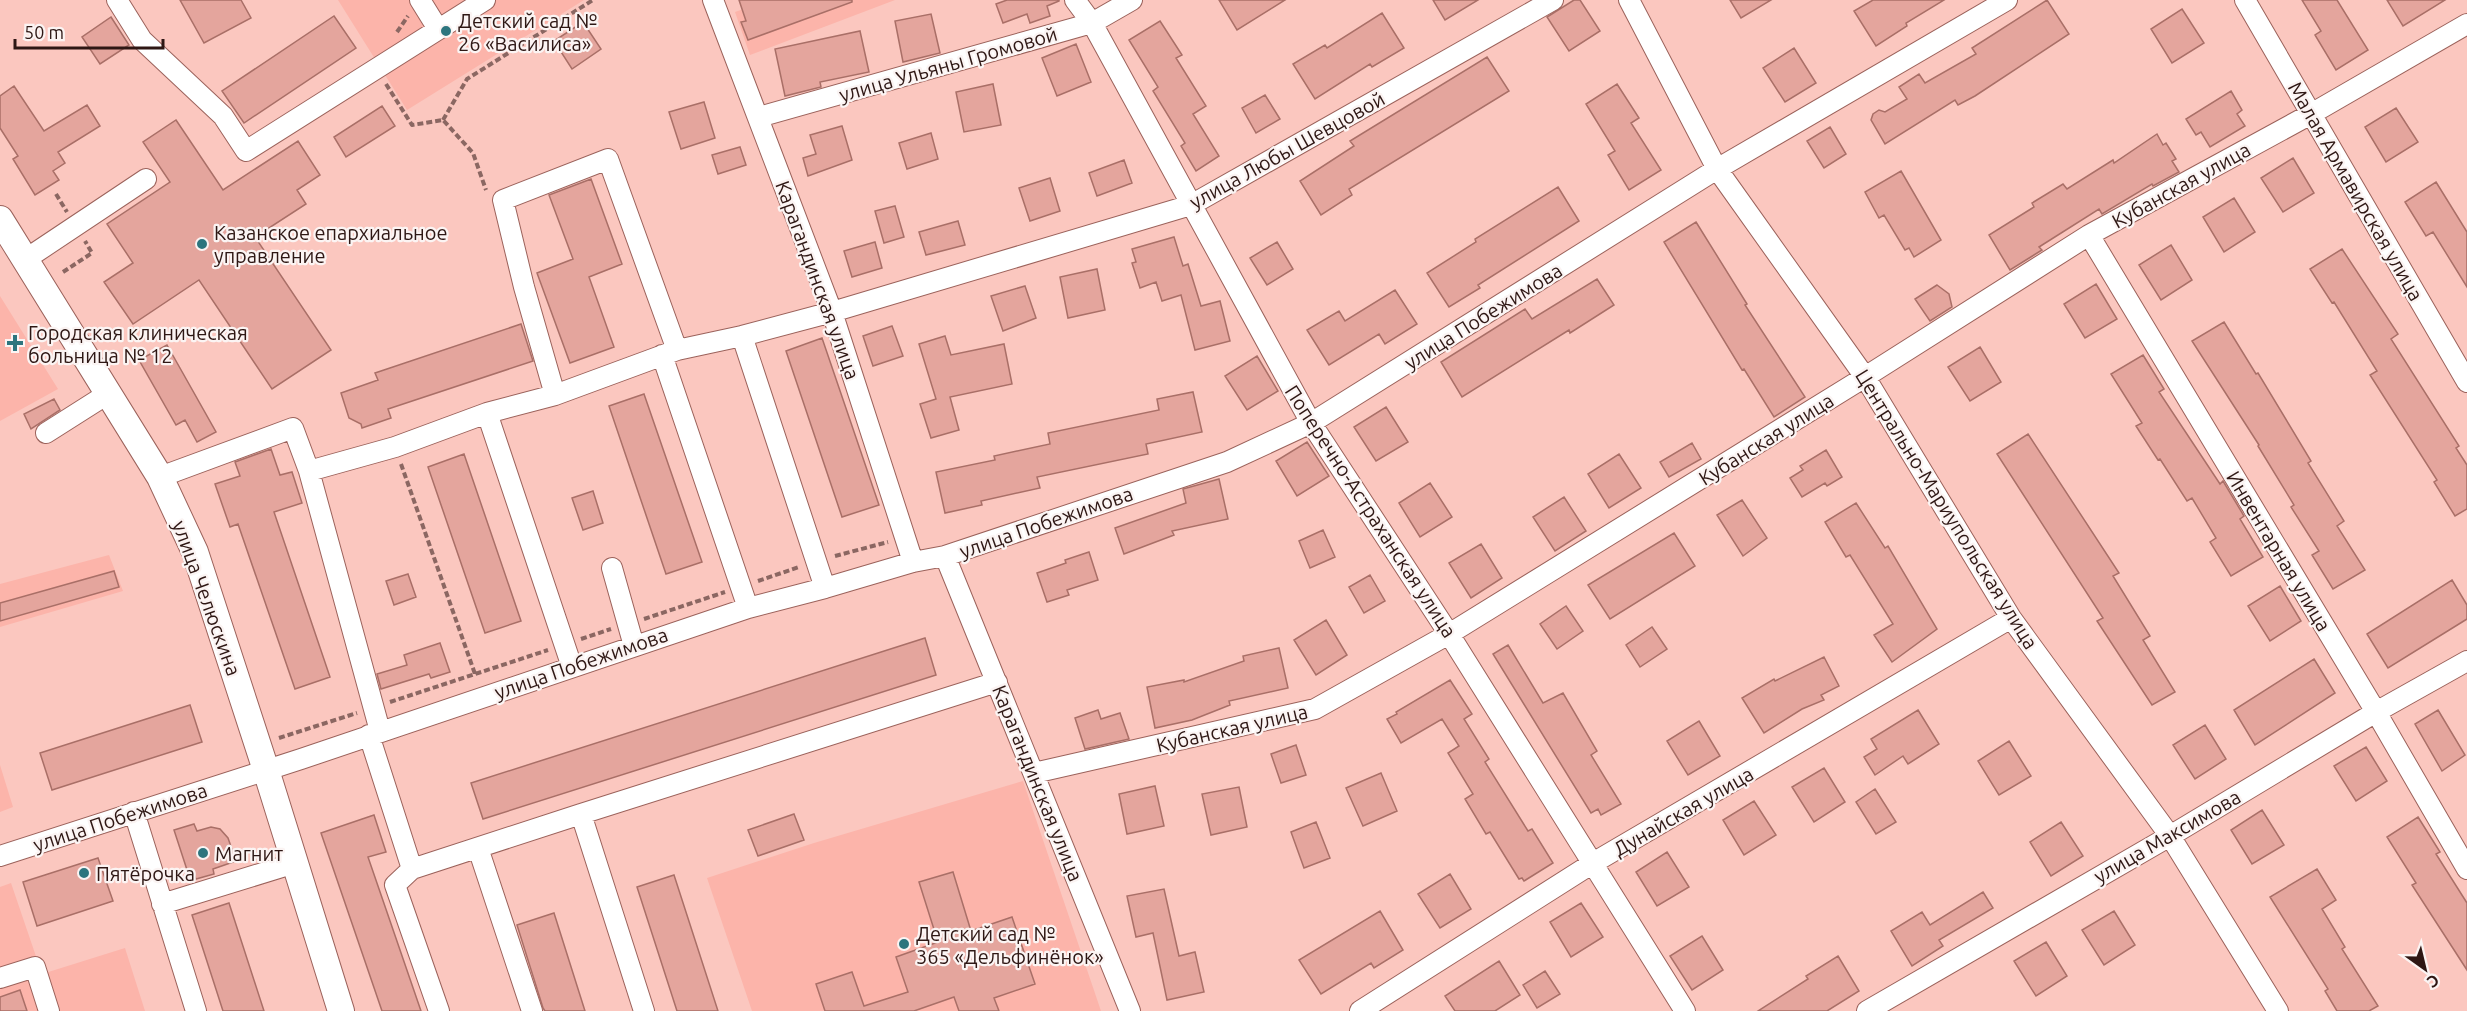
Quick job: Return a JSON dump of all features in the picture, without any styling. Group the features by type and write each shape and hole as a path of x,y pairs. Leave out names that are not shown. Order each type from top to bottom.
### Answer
{"main road":[{"name":"улица Челюскина","path":"0,219 160,477 195,552 341,1011"}],"street":[{"path":"117,0 142,40 223,116 246,151 485,0"},
{"path":"420,0 438,29"},
{"name":"Карагандинская улица","path":"713,0 832,312 914,562"},
{"name":"Поперечно-Астраханская улица","path":"1075,0 1092,23 1311,423 1449,634 1685,1011"},
{"name":"улица Ульяны Громовой","path":"759,117 1092,23 1132,0"},
{"name":"улица Любы Шевцовой","path":"309,471 395,447 487,413 555,395 669,353 832,312 1191,205 1552,0"},
{"name":"Центрально-Мариупольская улица","path":"1629,0 1717,169 1865,377 2011,618 2170,836 2278,1011"},
{"name":"улица Побежимова","path":"0,856 266,770 748,608 914,562 945,556 1227,462 1311,423 1717,169 2007,0"},
{"name":"Малая Армавирская улица","path":"2245,0 2467,382"},
{"name":"Кубанская улица","path":"1034,773 1315,709 1449,634 1865,377 2089,235 2311,114 2467,24"},
{"path":"555,395 524,287 503,200 608,159 748,608"},
{"path":"26,259 146,179"},
{"name":"Инвентарная улица","path":"2089,235 2376,712 2467,869"},
{"path":"742,336 825,588"},
{"path":"46,433 73,414 110,393"},
{"path":"487,413 572,666"},
{"path":"160,477 293,428 309,471 375,733 412,868"},
{"name":"Карагандинская улица","path":"945,556 1130,1011"},
{"path":"612,568 634,645"},
{"name":"Дунайская улица","path":"1360,1011 1593,863 2011,618"},
{"name":"улица Максимова","path":"1867,1011 1889,1005 2376,712 2467,661"},
{"path":"439,1011 395,885 412,868 997,682"},
{"path":"134,812 196,1011"},
{"path":"581,814 644,1011"},
{"path":"478,848 532,1011"},
{"path":"162,904 295,863"},
{"path":"0,978 34,967 49,1011"}],"path":[{"path":"443,120 467,79 592,0"},
{"path":"378,67 412,125 443,120"},
{"path":"443,120 473,153 490,206 503,200"},
{"path":"395,447 475,674"}],"shaded area":[{"name":"Детский сад № 26 «Василиса»","path":"338,0 584,0 407,110"},
{"path":"769,0 895,0 750,55 735,12"},
{"name":"Городская клиническая больница № 12","path":"0,296 58,389 0,421"},
{"path":"109,555 123,591 0,627 0,584"},
{"path":"0,765 13,807 0,812"},
{"name":"Детский сад № 365 «Дельфинёнок»","path":"1023,781 1101,1011 752,1011 707,878 814,843"},
{"path":"11,883 42,974 125,948 145,1011 0,1011 0,887"}],"building":[{"path":"180,0 241,0 251,18 204,43"},
{"path":"739,0 852,0 852,2 748,40 741,22 746,21"},
{"path":"1007,0 1059,1 1047,6 1050,16 1030,23 1027,14 1003,23 996,4"},
{"path":"1219,0 1285,0 1237,30"},
{"path":"1433,0 1478,0 1445,20"},
{"path":"1574,0 1580,0 1600,31 1569,51 1547,17"},
{"path":"1730,0 1771,0 1741,18"},
{"path":"1873,0 1944,0 1906,23 1907,26 1876,46 1854,11"},
{"path":"2047,0 2069,34 1975,96 1958,105 1955,100 1885,144 1871,120 1873,114 1879,110 1885,112 1907,99 1899,87 1919,74 1925,83 1976,54 1972,48"},
{"path":"2302,0 2337,0 2368,50 2336,70 2315,35 2321,31"},
{"path":"2387,0 2445,0 2403,26"},
{"path":"2182,9 2204,43 2172,63 2151,29"},
{"path":"1382,13 1404,48 1372,67 1370,64 1315,99 1293,64 1325,45 1327,48"},
{"path":"931,14 940,53 903,62 895,21"},
{"path":"334,16 356,48 244,123 222,91"},
{"path":"111,17 129,45 100,64 82,37"},
{"path":"1160,21 1182,55 1176,58 1206,106 1193,114 1219,156 1196,171 1181,146 1185,143 1153,91 1158,87 1129,40"},
{"path":"583,22 601,49 572,69 554,41"},
{"path":"860,31 869,72 820,82 821,87 785,96 775,49"},
{"path":"1076,44 1091,82 1057,96 1042,58"},
{"path":"1794,48 1816,83 1785,102 1763,68"},
{"path":"1487,57 1509,91 1349,189 1352,195 1321,215 1300,181 1354,146 1350,141"},
{"path":"993,84 1001,125 964,132 956,92"},
{"path":"1617,84 1639,118 1631,123 1661,170 1629,190 1608,155 1615,151 1586,104"},
{"path":"14,86 44,131 87,105 100,126 58,152 65,163 53,171 59,180 35,195 13,159 18,156 0,128 0,96"},
{"path":"2231,91 2242,110 2237,114 2245,126 2210,147 2201,132 2196,135 2186,119"},
{"path":"1265,95 1280,119 1256,133 1242,108"},
{"path":"704,102 715,138 681,149 669,112"},
{"path":"382,106 395,126 346,157 334,137"},
{"path":"2396,108 2418,142 2386,162 2365,127"},
{"path":"176,120 223,190 298,141 320,175 297,190 306,204 255,237 331,350 272,389 199,280 133,324 104,282 133,263 107,224 170,182 143,142"},
{"path":"842,126 852,160 808,176 803,158 816,154 810,135"},
{"path":"1830,127 1846,154 1824,168 1807,141"},
{"path":"931,133 938,159 907,169 899,143"},
{"path":"2157,134 2163,145 2166,143 2176,159 2172,161 2179,172 2153,186 2152,184 2102,214 2099,209 2039,247 2042,250 2010,270 1989,235 2034,207 2032,203 2063,184 2067,189 2113,160 2114,163"},
{"path":"740,147 746,165 718,174 712,155"},
{"path":"2293,158 2314,193 2283,212 2261,178"},
{"path":"1124,160 1132,183 1097,196 1089,173"},
{"path":"1901,171 1941,240 1914,257 1909,248 1905,250 1884,215 1879,218 1865,192"},
{"path":"1050,178 1060,211 1030,221 1019,188"},
{"path":"591,179 622,264 589,277 614,347 570,363 537,273 573,259 549,195"},
{"path":"2436,182 2467,232 2467,287 2433,232 2426,236 2405,202"},
{"path":"1558,187 1579,221 1478,285 1480,288 1449,307 1427,273 1476,242 1475,239"},
{"path":"2234,198 2255,232 2224,252 2203,217"},
{"path":"895,206 904,237 884,243 875,211"},
{"path":"958,221 965,245 926,255 919,232"},
{"path":"1696,222 1747,304 1745,305 1805,397 1774,417 1744,369 1742,370 1664,242"},
{"path":"1174,237 1183,266 1188,264 1201,306 1220,301 1230,341 1195,350 1181,295 1162,301 1156,282 1140,288 1132,263 1136,262 1132,249"},
{"path":"875,242 882,268 852,277 844,251"},
{"path":"1277,242 1293,269 1267,285 1250,258"},
{"path":"2171,245 2192,280 2161,300 2139,265"},
{"path":"2342,249 2398,334 2391,339 2459,446 2456,448 2467,465 2467,509 2455,516 2434,482 2437,480 2370,375 2377,371 2334,302 2332,303 2310,269"},
{"path":"1097,269 1105,310 1068,318 1060,277"},
{"path":"1597,279 1614,305 1570,333 1569,330 1462,397 1441,362 1525,309 1532,319"},
{"path":"2096,284 2117,319 2085,338 2064,304"},
{"path":"1937,285 1949,294 1952,307 1930,321 1915,299"},
{"path":"1025,286 1036,318 1003,331 991,296"},
{"path":"1395,290 1417,324 1385,344 1379,334 1329,365 1307,330 1339,311 1345,321"},
{"path":"2224,322 2311,461 2308,463 2344,521 2337,526 2365,570 2333,589 2312,555 2319,551 2291,507 2294,505 2259,445 2192,341"},
{"path":"521,324 533,361 388,409 391,418 362,428 361,424 349,418 341,393 378,380 375,373"},
{"path":"892,326 903,356 873,366 863,336"},
{"path":"945,336 951,355 1004,344 1012,384 950,397 959,430 931,438 920,404 936,399 919,344"},
{"path":"822,338 879,505 842,517 786,351"},
{"path":"167,345 216,432 197,442 185,420 176,425 139,360"},
{"path":"1980,347 2001,382 1970,401 1948,367"},
{"path":"2143,355 2164,389 2159,392 2220,484 2223,481 2244,516 2240,519 2263,557 2231,576 2210,542 2216,538 2192,498 2187,501 2136,426 2142,423 2111,374"},
{"path":"1257,356 1278,391 1247,410 1225,376"},
{"path":"1193,392 1202,432 1146,444 1148,454 1037,477 1040,488 981,501 982,505 945,513 936,472 995,460 994,456 1050,444 1048,433 1159,410 1157,399"},
{"path":"644,394 702,562 666,574 609,406"},
{"path":"54,399 60,410 31,429 24,414"},
{"path":"1386,407 1408,442 1376,461 1354,427"},
{"path":"2028,434 2119,573 2113,576 2150,636 2143,640 2175,692 2152,705 2097,621 2103,618 1997,454"},
{"path":"1307,442 1329,476 1297,496 1276,461"},
{"path":"1692,443 1701,459 1669,477 1660,462"},
{"path":"271,449 280,475 292,472 302,503 274,512 330,677 295,689 238,524 230,527 215,484 240,476 235,462"},
{"path":"1826,450 1842,477 1827,486 1825,483 1802,497 1790,478 1803,470 1800,466"},
{"path":"464,454 521,621 485,633 428,467"},
{"path":"1619,454 1641,488 1609,508 1588,474"},
{"path":"1219,479 1228,519 1172,531 1174,535 1124,554 1115,528 1186,503 1183,489"},
{"path":"1430,483 1452,517 1420,537 1399,503"},
{"path":"593,491 603,523 583,530 572,498"},
{"path":"1564,497 1586,531 1555,551 1533,517"},
{"path":"1742,500 1767,538 1743,556 1717,515"},
{"path":"1856,503 1885,548 1888,546 1937,629 1892,662 1874,635 1893,624 1850,555 1846,557 1825,522"},
{"path":"1323,530 1335,557 1310,568 1299,541"},
{"path":"1674,533 1695,566 1610,619 1588,585"},
{"path":"1481,544 1502,578 1471,598 1449,563"},
{"path":"1089,552 1098,580 1067,590 1069,595 1047,602 1037,573"},
{"path":"114,571 119,587 0,621 0,603"},
{"path":"408,574 416,597 394,605 386,581"},
{"path":"1370,575 1385,601 1364,613 1349,587"},
{"path":"2452,580 2467,605 2467,619 2388,668 2367,634"},
{"path":"2280,586 2301,621 2270,641 2248,606"},
{"path":"1566,606 1583,631 1557,649 1540,624"},
{"path":"1326,620 1347,655 1316,675 1294,640"},
{"path":"1652,627 1667,649 1640,667 1626,645"},
{"path":"925,638 936,675 483,819 471,783"},
{"path":"440,643 450,672 431,678 429,674 381,689 377,674 407,665 404,655"},
{"path":"1508,645 1543,703 1563,693 1597,751 1591,755 1621,804 1601,815 1598,809 1591,813 1493,654"},
{"path":"1279,648 1288,688 1229,701 1230,705 1192,720 1155,728 1147,687 1184,680 1184,682 1244,661 1243,656"},
{"path":"1824,657 1839,686 1821,695 1824,700 1802,709 1764,733 1742,698 1774,679 1775,681"},
{"path":"2314,659 2335,693 2255,745 2234,710"},
{"path":"1450,680 1472,714 1464,719 1489,759 1485,762 1528,831 1532,829 1553,863 1524,881 1522,878 1519,879 1490,832 1486,834 1465,799 1473,794 1448,753 1459,746 1442,719 1401,743 1387,719"},
{"path":"190,705 202,742 52,790 40,753"},
{"path":"1098,710 1101,719 1120,713 1129,739 1085,749 1075,718"},
{"path":"1918,710 1939,744 1908,764 1903,756 1875,775 1864,757 1877,749 1871,739"},
{"path":"2438,710 2465,755 2442,771 2415,724"},
{"path":"1699,721 1720,756 1688,775 1667,741"},
{"path":"2205,725 2226,759 2195,779 2173,745"},
{"path":"2009,741 2031,776 1999,795 1978,761"},
{"path":"1296,745 1306,775 1281,783 1271,754"},
{"path":"2366,747 2387,781 2356,801 2334,766"},
{"path":"1824,768 1845,802 1814,822 1792,787"},
{"path":"1381,773 1397,811 1363,826 1346,788"},
{"path":"1155,786 1164,826 1127,834 1119,794"},
{"path":"1239,787 1247,827 1211,835 1202,794"},
{"path":"1875,789 1896,822 1876,834 1856,802"},
{"path":"1754,801 1776,835 1744,855 1723,820"},
{"path":"2262,810 2284,845 2252,864 2231,830"},
{"path":"794,814 804,840 758,856 748,830"},
{"path":"374,815 386,852 368,857 421,1011 382,1011 321,833"},
{"path":"2418,817 2440,852 2436,854 2467,903 2467,970 2412,885 2416,883 2387,837"},
{"path":"1316,822 1330,858 1304,868 1291,832"},
{"path":"2061,822 2083,856 2051,876 2030,842"},
{"path":"194,824 197,831 211,827 220,829 228,838 236,861 213,869 214,874 196,879 194,874 189,876 174,830"},
{"path":"1667,852 1689,887 1657,906 1636,872"},
{"path":"98,858 113,901 37,926 23,882"},
{"path":"2317,869 2336,900 2322,909 2345,947 2342,949 2378,1006 2369,1011 2337,1011 2325,991 2328,989 2270,897"},
{"path":"953,872 971,931 1012,917 1035,984 994,998 999,1011 959,1011 954,997 914,1011 825,1011 816,984 852,972 864,1006 908,992 896,957 938,942 919,882"},
{"path":"1450,874 1471,909 1440,928 1418,894"},
{"path":"674,875 718,1011 677,1011 637,887"},
{"path":"1164,889 1179,956 1195,952 1204,992 1167,1000 1153,933 1136,937 1127,896"},
{"path":"1983,892 1993,908 1939,940 1943,946 1912,966 1891,931 1922,912 1930,925"},
{"path":"229,903 264,1011 223,1011 192,915"},
{"path":"1581,903 1603,937 1571,957 1550,922"},
{"path":"1380,911 1403,950 1374,968 1371,963 1321,994 1299,960"},
{"path":"2114,911 2135,945 2104,965 2082,930"},
{"path":"554,913 585,1011 545,1011 543,1008 517,925"},
{"path":"1702,936 1723,970 1692,990 1670,956"},
{"path":"2046,942 2067,976 2036,996 2014,961"},
{"path":"1838,956 1859,991 1827,1011 1758,1011 1808,979 1806,976"},
{"path":"1499,961 1520,995 1495,1011 1455,1011 1445,996"},
{"path":"1545,971 1560,994 1537,1008 1523,985"},
{"path":"20,990 27,1011 0,1011 0,997"}],"place":[{"name":"Детский сад № 26 «Василиса»","path":"446,31"},
{"name":"Казанское епархиальное управление","path":"202,244"},
{"name":"Городская клиническая больница № 12","path":"15,343"},
{"name":"Магнит","path":"203,853"},
{"name":"Пятёрочка","path":"84,873"},
{"name":"Детский сад № 365 «Дельфинёнок»","path":"904,944"}]}
